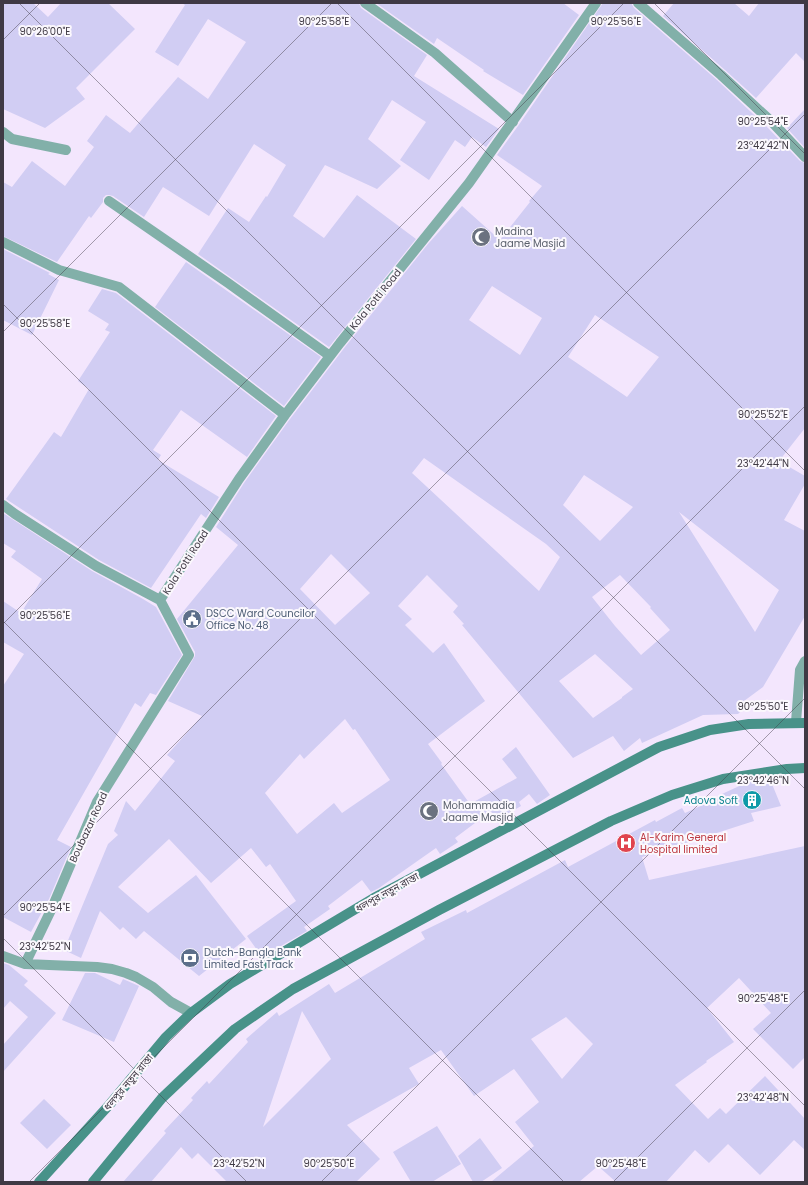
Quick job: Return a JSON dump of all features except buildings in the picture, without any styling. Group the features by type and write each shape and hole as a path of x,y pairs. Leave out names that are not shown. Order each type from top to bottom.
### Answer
{"main road":[{"name":"ধলপুর নতুন রাস্তা","path":"39,1182 110,1104 166,1037 191,1013 230,984 374,898 659,747 710,730 749,724 801,723"},
{"path":"93,1182 162,1098 235,1029 293,989 439,910 611,821 672,795 723,779 787,769 805,768"}],"street":[{"path":"365,3 435,53 513,122"},
{"name":"Kola Potti Road","path":"160,600 239,479 285,415 330,356 469,183 596,3"},
{"path":"638,3 721,75 773,123 805,157"},
{"path":"3,132 12,139 66,150"},
{"path":"108,201 228,283 330,356"},
{"path":"3,242 59,270 119,287 285,415"},
{"path":"3,505 96,566 160,600"},
{"name":"Boubazar Road","path":"25,964 52,908 97,802 189,655 160,600"},
{"path":"801,723 800,670 805,661"},
{"path":"3,956 25,964 97,967 126,973 153,987 171,1002 191,1013"}],"place":[{"name":"Madina Jaame Masjid","path":"481,237"},
{"name":"DSCC Ward Councilor Office No. 48","path":"192,619"},
{"name":"Adova Soft","path":"752,800"},
{"name":"Mohammadia Jaame Masjid","path":"429,811"},
{"name":"Al-Karim General Hospital limited","path":"626,843"},
{"name":"Dutch-Bangla Bank Limited Fast Track","path":"190,958"}]}
